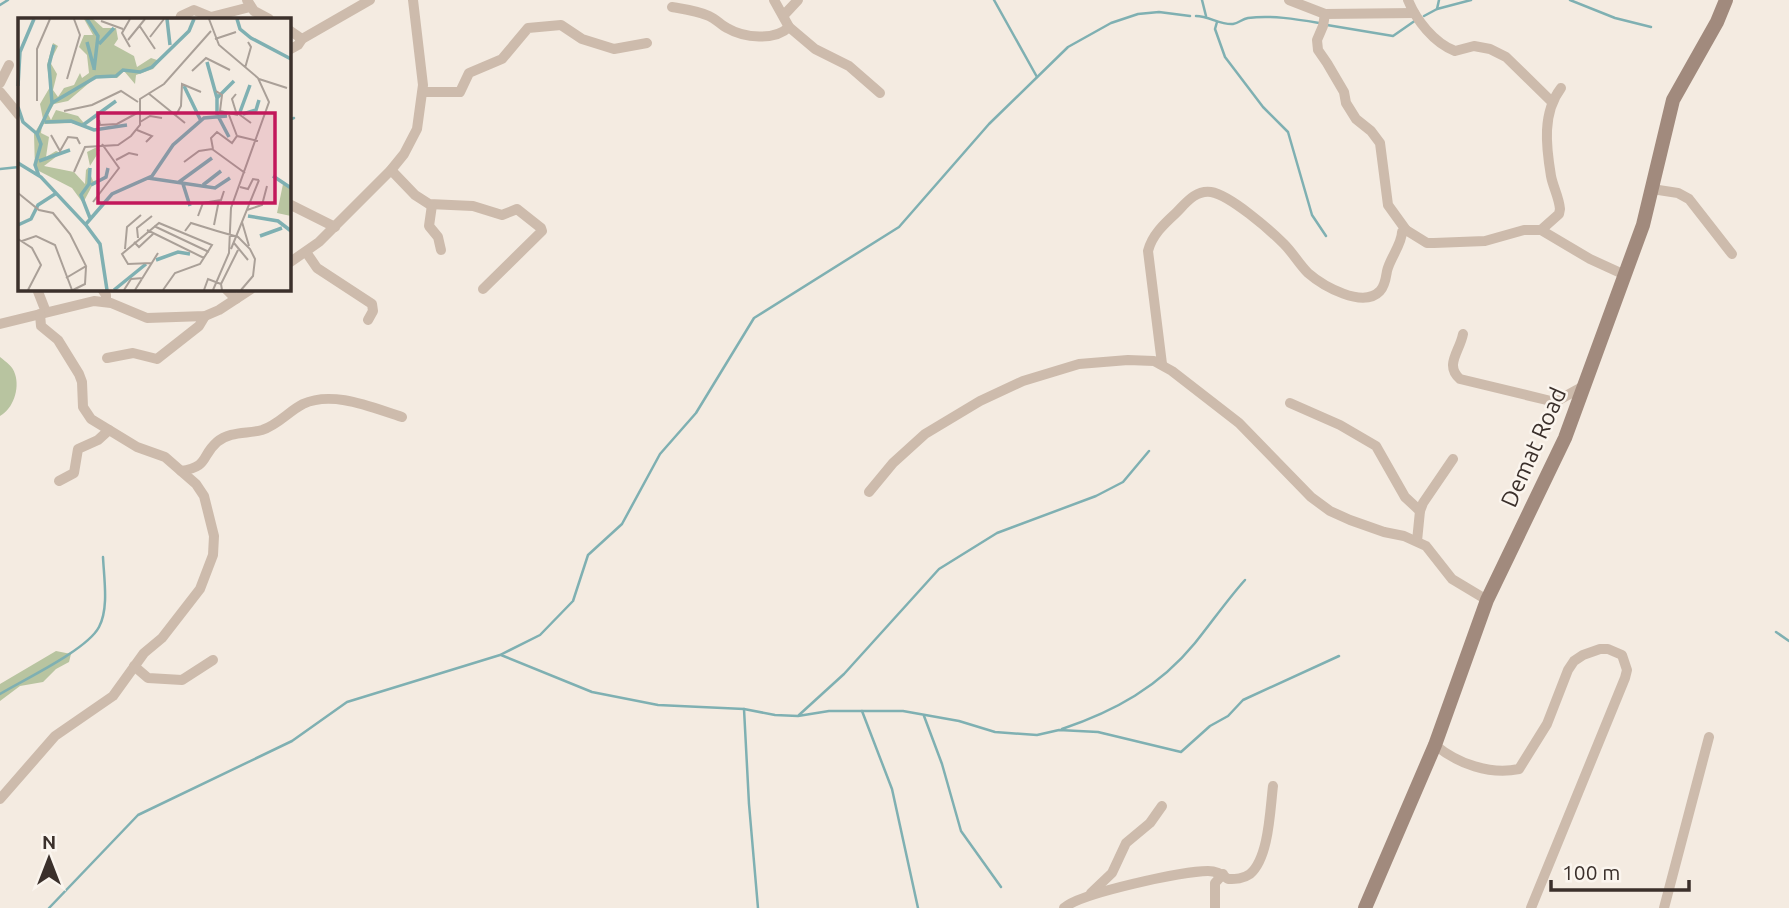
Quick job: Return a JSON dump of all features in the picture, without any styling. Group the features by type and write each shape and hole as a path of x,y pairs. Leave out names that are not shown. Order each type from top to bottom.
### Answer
{"street":[{"path":"290,49 302,39 370,0"},
{"path":"290,262 335,228 391,170 417,129 423,92 413,0"},
{"path":"775,0 789,27 815,49 849,66 880,93"},
{"path":"784,15 798,0"},
{"path":"1289,0 1325,14 1415,13"},
{"path":"1408,0 1436,39 1452,50 1459,51 1474,46 1490,49 1506,57 1551,101"},
{"name":"Demat Road","path":"1365,908 1435,745 1487,600 1565,438 1643,225 1673,100 1717,22 1726,0"},
{"path":"180,18 194,10 211,17 248,4 268,18"},
{"path":"672,7 703,14 729,30 748,34 778,36 789,27"},
{"path":"1325,14 1317,40 1318,50 1344,92 1346,103 1380,143 1386,200 1391,212 1406,230 1427,243 1485,242 1524,230 1541,230 1590,259 1625,275"},
{"path":"423,92 460,92 469,73 502,59 528,29 561,25 582,39 614,49 647,43"},
{"path":"290,31 302,39"},
{"path":"0,83 9,65"},
{"path":"1541,230 1559,214 1560,209 1551,176 1547,142 1551,101 1561,88"},
{"path":"0,92 18,114"},
{"path":"391,170 415,195 432,205 474,206 502,215 517,209 541,228 539,234 483,289"},
{"path":"1652,189 1678,193 1689,199 1732,254"},
{"path":"1162,364 1148,251 1164,224 1196,194 1211,192 1228,199 1284,244 1310,275 1340,294 1356,297 1378,293 1383,288 1389,262 1402,238 1402,232 1406,230"},
{"path":"290,205 335,228"},
{"path":"432,205 429,226 438,237 441,250"},
{"path":"306,252 317,268 372,304 373,311 368,320"},
{"path":"0,799 55,736 113,696 144,653 162,638 195,595 206,576 213,555 214,536 202,491 166,457 137,447 91,419 86,412 80,378 58,340 41,326 43,313 37,290"},
{"path":"103,290 106,302"},
{"path":"227,290 236,299"},
{"path":"0,324 87,302 106,302 147,318 205,316 250,290"},
{"path":"107,358 133,353 157,359 192,333 205,316"},
{"path":"1463,334 1452,364 1455,375 1460,379 1555,402 1584,386"},
{"path":"869,492 893,463 925,434 980,401 1023,381 1079,364 1128,360 1162,364 1239,423 1311,497 1330,511 1384,532 1417,541 1433,553 1452,579 1487,600"},
{"path":"181,471 202,463 216,443 227,436 264,429 298,407 313,401 346,401 402,417"},
{"path":"1290,403 1339,425 1376,446 1405,497 1420,511"},
{"path":"59,481 74,473 78,449 98,440 109,430"},
{"path":"1417,541 1420,511 1436,481 1453,459"},
{"path":"1435,745 1455,760 1471,766 1502,771 1520,769 1547,724 1574,661 1592,650 1608,649 1622,655 1627,670 1625,678 1531,908"},
{"path":"134,666 148,678 182,680 212,660"},
{"path":"1664,908 1709,737"},
{"path":"1064,908 1077,899 1125,886 1205,871 1223,874 1228,879 1247,876 1261,857 1265,845 1273,786"},
{"path":"1088,896 1106,881 1114,871 1126,843 1150,823 1162,806"},
{"path":"1215,908 1215,883 1223,874"}],"green space":[{"path":"0,357 13,369 17,386 12,404 0,416"},
{"path":"56,651 71,654 69,662 56,669 43,682 20,686 0,701 0,684"}],"waterway":[{"path":"0,5 8,0"},
{"path":"994,0 1037,77"},
{"path":"1202,0 1206,16"},
{"path":"1424,16 1437,9 1439,0"},
{"path":"1437,9 1471,0"},
{"path":"1570,0 1615,18 1651,27"},
{"path":"49,908 138,815 292,741 347,702 500,655 540,635 573,601 588,555 622,524 660,454 696,413 754,318 899,227 989,124 1068,47 1111,23 1138,14 1159,12 1190,16"},
{"path":"1196,16 1228,24 1248,18 1266,17 1319,23"},
{"path":"1327,25 1393,36 1416,20"},
{"path":"1217,22 1215,29 1225,57 1263,107 1288,132 1312,215 1326,236"},
{"path":"290,120 294,118"},
{"path":"0,169 18,167"},
{"path":"799,715 844,674 939,569 997,533 1096,496 1123,482 1149,451"},
{"path":"0,694 68,655 99,627 105,602 103,557"},
{"path":"1062,729 1100,714 1151,685 1181,659 1245,580"},
{"path":"1776,632 1789,641"},
{"path":"501,655 592,692 658,705 744,709 798,716 829,711 903,711 959,721 995,732 1037,735 1059,730 1098,732 1181,752 1210,726 1228,716 1243,700 1339,656"},
{"path":"744,709 758,908"},
{"path":"862,711 892,789 918,908"},
{"path":"924,716 942,764 961,831 1001,887"}]}
